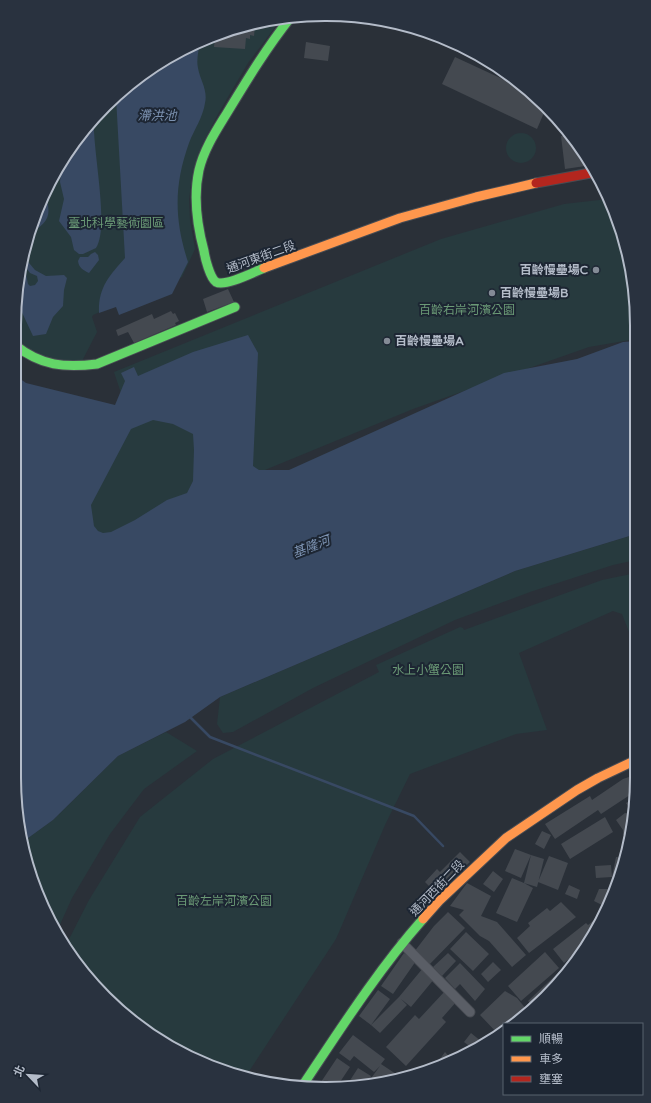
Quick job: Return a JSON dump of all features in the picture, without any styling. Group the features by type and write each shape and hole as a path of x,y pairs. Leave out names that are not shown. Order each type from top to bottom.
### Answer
{"street":[{"name":"通河東街二段","path":"286,24 258,61 240,90 208,146 199,171 196,198 200,240 212,278 216,282 225,283 400,218 476,197 540,182 589,173"},
{"path":"21,350 44,362 64,367 79,367 96,364 235,307"},
{"name":"通河西街二段","path":"306,1081 402,943 439,901 506,838 577,790 630,763"},
{"path":"402,943 470,1012"}],"green space":[{"name":"臺北科學藝術園區","path":"276,25 248,63 218,114 202,145 193,170 189,199 190,220 195,249 182,277 93,315 92,317 97,332 81,363 60,362 36,355 21,344 22,306 27,266 31,247 44,209 52,191 72,156 110,110 156,72 191,52 209,44 247,31"},
{"path":"521,133 532,137 536,148 532,159 521,163 510,159 506,148 510,137"},
{"name":"百齡右岸河濱公園","path":"603,200 614,228 624,266 629,306 630,340 589,347 413,409 100,538 91,521 87,500 125,405 114,372 441,239 564,204"},
{"path":"630,536 630,561 613,565 530,592 455,620 313,688 233,732 223,733 217,724 220,697 515,571"},
{"name":"百齡左岸河濱公園","path":"630,574 630,635 622,614 613,611 519,653 547,730 516,734 410,774 385,825 336,939 248,1072 209,1059 191,1051 156,1031 110,993 72,947 68,941 89,900 140,817 213,759 379,672 376,665 460,627 464,630 602,580"},
{"path":"166,732 197,751 144,789 110,834 72,898 60,926 44,894 31,856 27,839 53,820 118,756"}],"water":[{"name":"滯洪池","path":"199,49 197,65 205,89 206,98 202,113 184,158 178,188 178,217 183,246 188,262 172,294 119,315 116,307 99,313 100,296 103,289 109,277 125,258 116,104 156,72"},
{"path":"94,128 101,205 100,237 96,248 83,254 79,254 74,250 71,237 59,221 64,199 60,182 61,175 72,156"},
{"path":"47,203 47,219 37,228"},
{"path":"95,252 98,255 99,260 89,273 79,265 78,261 80,257 88,257"},
{"path":"28,262 35,270 46,276 64,275 67,278 64,290 63,306 53,317 46,334 33,336 22,312 26,274 28,284 30,286 35,285 38,281 37,276 30,273 27,269"},
{"name":"基隆河","path":"248,335 258,353 253,466 259,470 289,470 504,373 577,359 623,342 630,341 630,536 515,571 220,697 185,722 118,756 53,820 27,839 21,778 21,379 26,383 115,405 125,381 121,373 134,367 138,376 193,352","holes":["153,420 173,424 193,434 193,481 187,493 167,500 135,520 111,532 103,533 98,531 94,526 91,505 131,429"]}],"building":[{"path":"255,29 254,36 250,35 250,39 246,38 245,49 214,47 214,42"},
{"path":"306,42 330,46 328,61 304,58"},
{"path":"455,57 507,81 544,113 537,129 442,84"},
{"path":"561,136 563,136 567,140 585,166 565,169"},
{"path":"228,289 234,302 207,312 203,299"},
{"path":"171,311 173,314 175,313 179,321 175,323 176,325 134,343 128,332 118,336 116,330 152,314 154,319"},
{"path":"630,777 629,796 601,814 598,810 555,839 545,824 590,796 592,800 623,779"},
{"path":"625,813 627,813 624,835 623,835 623,830 616,820"},
{"path":"605,817 613,832 570,859 561,844"},
{"path":"542,831 551,835 544,849 535,844"},
{"path":"515,849 531,855 521,878 505,871"},
{"path":"460,852 470,862 449,882 446,879 434,891 425,882 437,869 440,872"},
{"path":"531,855 544,859 537,887 524,883"},
{"path":"549,856 568,863 558,890 538,882"},
{"path":"616,857 620,857 613,877 612,877"},
{"path":"611,865 612,877 596,878 595,866"},
{"path":"493,871 503,879 494,892 483,884"},
{"path":"512,878 533,888 517,922 496,913"},
{"path":"467,883 491,896 481,916 497,922 526,955 512,967 489,941 480,936 459,915 464,910 450,906"},
{"path":"569,885 580,890 577,899 565,894"},
{"path":"610,887 602,905 594,901 599,889 608,889"},
{"path":"561,902 576,917 529,953 517,938 530,926 528,923 547,908 550,911"},
{"path":"448,912 465,928 428,966 414,952 434,926"},
{"path":"595,920 579,947 572,956 564,963 553,949 586,923 588,925"},
{"path":"466,932 489,954 473,971 450,949"},
{"path":"545,952 559,968 521,1001 508,986"},
{"path":"404,953 416,961 393,994 381,986"},
{"path":"448,953 456,961 442,976 433,967"},
{"path":"493,962 501,970 488,982 481,974"},
{"path":"460,963 485,989 475,1001 460,984 455,989 445,978"},
{"path":"423,968 435,978 411,1007 401,999 407,1005 380,1033 371,1025 399,997"},
{"path":"561,970 541,993 530,1003 528,1001"},
{"path":"378,990 390,999 371,1025 359,1016"},
{"path":"445,991 457,1001 442,1018 446,1022 406,1066 386,1047 415,1015 419,1019"},
{"path":"505,991 517,998 525,1007 506,1023 503,1023 503,1025 495,1031 480,1015"},
{"path":"471,1033 480,1040 469,1046 464,1042"},
{"path":"353,1035 385,1059 381,1064 396,1074 371,1078 380,1066 374,1072 354,1056 350,1061 339,1053"},
{"path":"445,1052 449,1056 440,1060"},
{"path":"337,1058 350,1067 341,1081 321,1082"},
{"path":"358,1068 371,1076 370,1078 350,1081"}],"waterway":[{"path":"189,716 210,737 414,816 443,846"}],"traffic: fast":[{"path":"264,268 233,281 220,283 214,280 207,263 199,231 196,190 201,162 207,147 242,88 286,24"},
{"path":"21,349 34,357 54,364 74,366 97,364 235,307"},
{"path":"306,1081 375,979 406,938 423,919"}],"traffic: slow":[{"path":"264,268 400,218 476,197 536,183"},
{"path":"423,919 439,901 506,838 577,790 630,763"}],"traffic: jam":[{"path":"536,183 589,173"}],"place":[{"name":"百齡慢壘場C","path":"596,270"},
{"name":"百齡慢壘場B","path":"492,293"},
{"name":"百齡慢壘場A","path":"387,341"}],"park label":[{"name":"水上小蟹公園","path":"428,670"}]}
